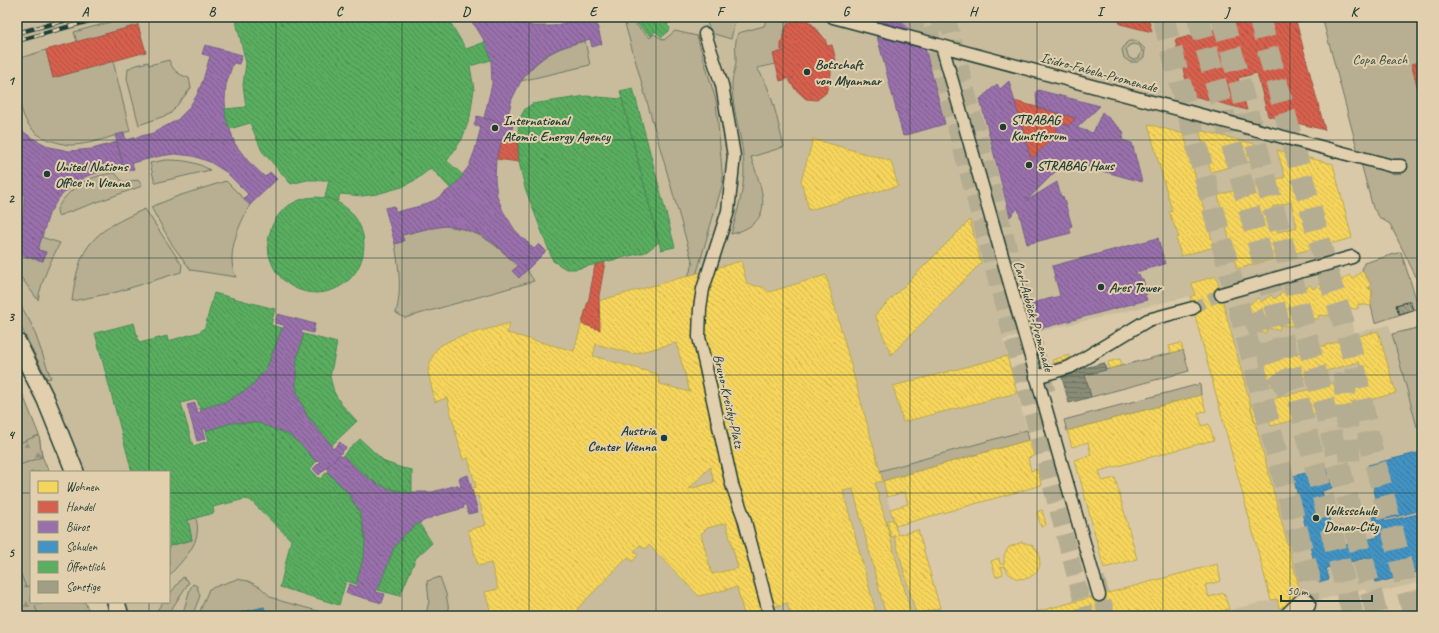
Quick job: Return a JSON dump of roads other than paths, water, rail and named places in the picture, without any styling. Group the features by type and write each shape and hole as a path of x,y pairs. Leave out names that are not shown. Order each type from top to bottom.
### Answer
{"main road":[{"path":"17,342 43,394 75,471"},
{"path":"116,603 120,616"}],"street":[{"name":"Isidro-Fabela-Promenade","path":"833,17 1396,166"},
{"name":"Bruno-Kreisky-Platz","path":"705,34 722,84 734,156 728,212 703,289 698,337 732,485 744,518 770,616"},
{"name":"Carl-Auböck-Promenade","path":"942,46 1099,595"},
{"path":"1221,294 1352,257"},
{"path":"1036,377 1070,367 1148,320 1192,308"}],"tunnel":[{"path":"910,17 916,23 927,27 939,23"},
{"path":"947,17 1047,392"},
{"path":"1163,17 1309,576 1308,595 1304,604"},
{"path":"1198,17 1267,276 1353,616"},
{"path":"1222,17 1290,270 1377,616"},
{"path":"1259,17 1331,284 1349,339 1370,442 1414,616"},
{"path":"929,27 1086,616"},
{"path":"1193,308 1221,294"},
{"path":"1252,312 1272,364 1289,393"},
{"path":"1344,373 1350,468"},
{"path":"1096,578 1107,616"},
{"path":"1099,595 1105,616"}],"railway":[{"path":"17,33 78,17"},
{"path":"17,41 104,17"}],"place":[{"name":"Botschaft von Myanmar","path":"807,72"},
{"name":"STRABAG Kunstforum","path":"1003,127"},
{"name":"International Atomic Energy Agency","path":"495,128"},
{"name":"STRABAG Haus","path":"1029,165"},
{"name":"United Nations Office in Vienna","path":"47,174"},
{"name":"Ares Tower","path":"1101,287"},
{"name":"Austria Center Vienna","path":"664,438"},
{"name":"Volksschule Donau-City","path":"1316,518"}],"park label":[{"name":"Copa Beach","path":"1380,59"}]}
